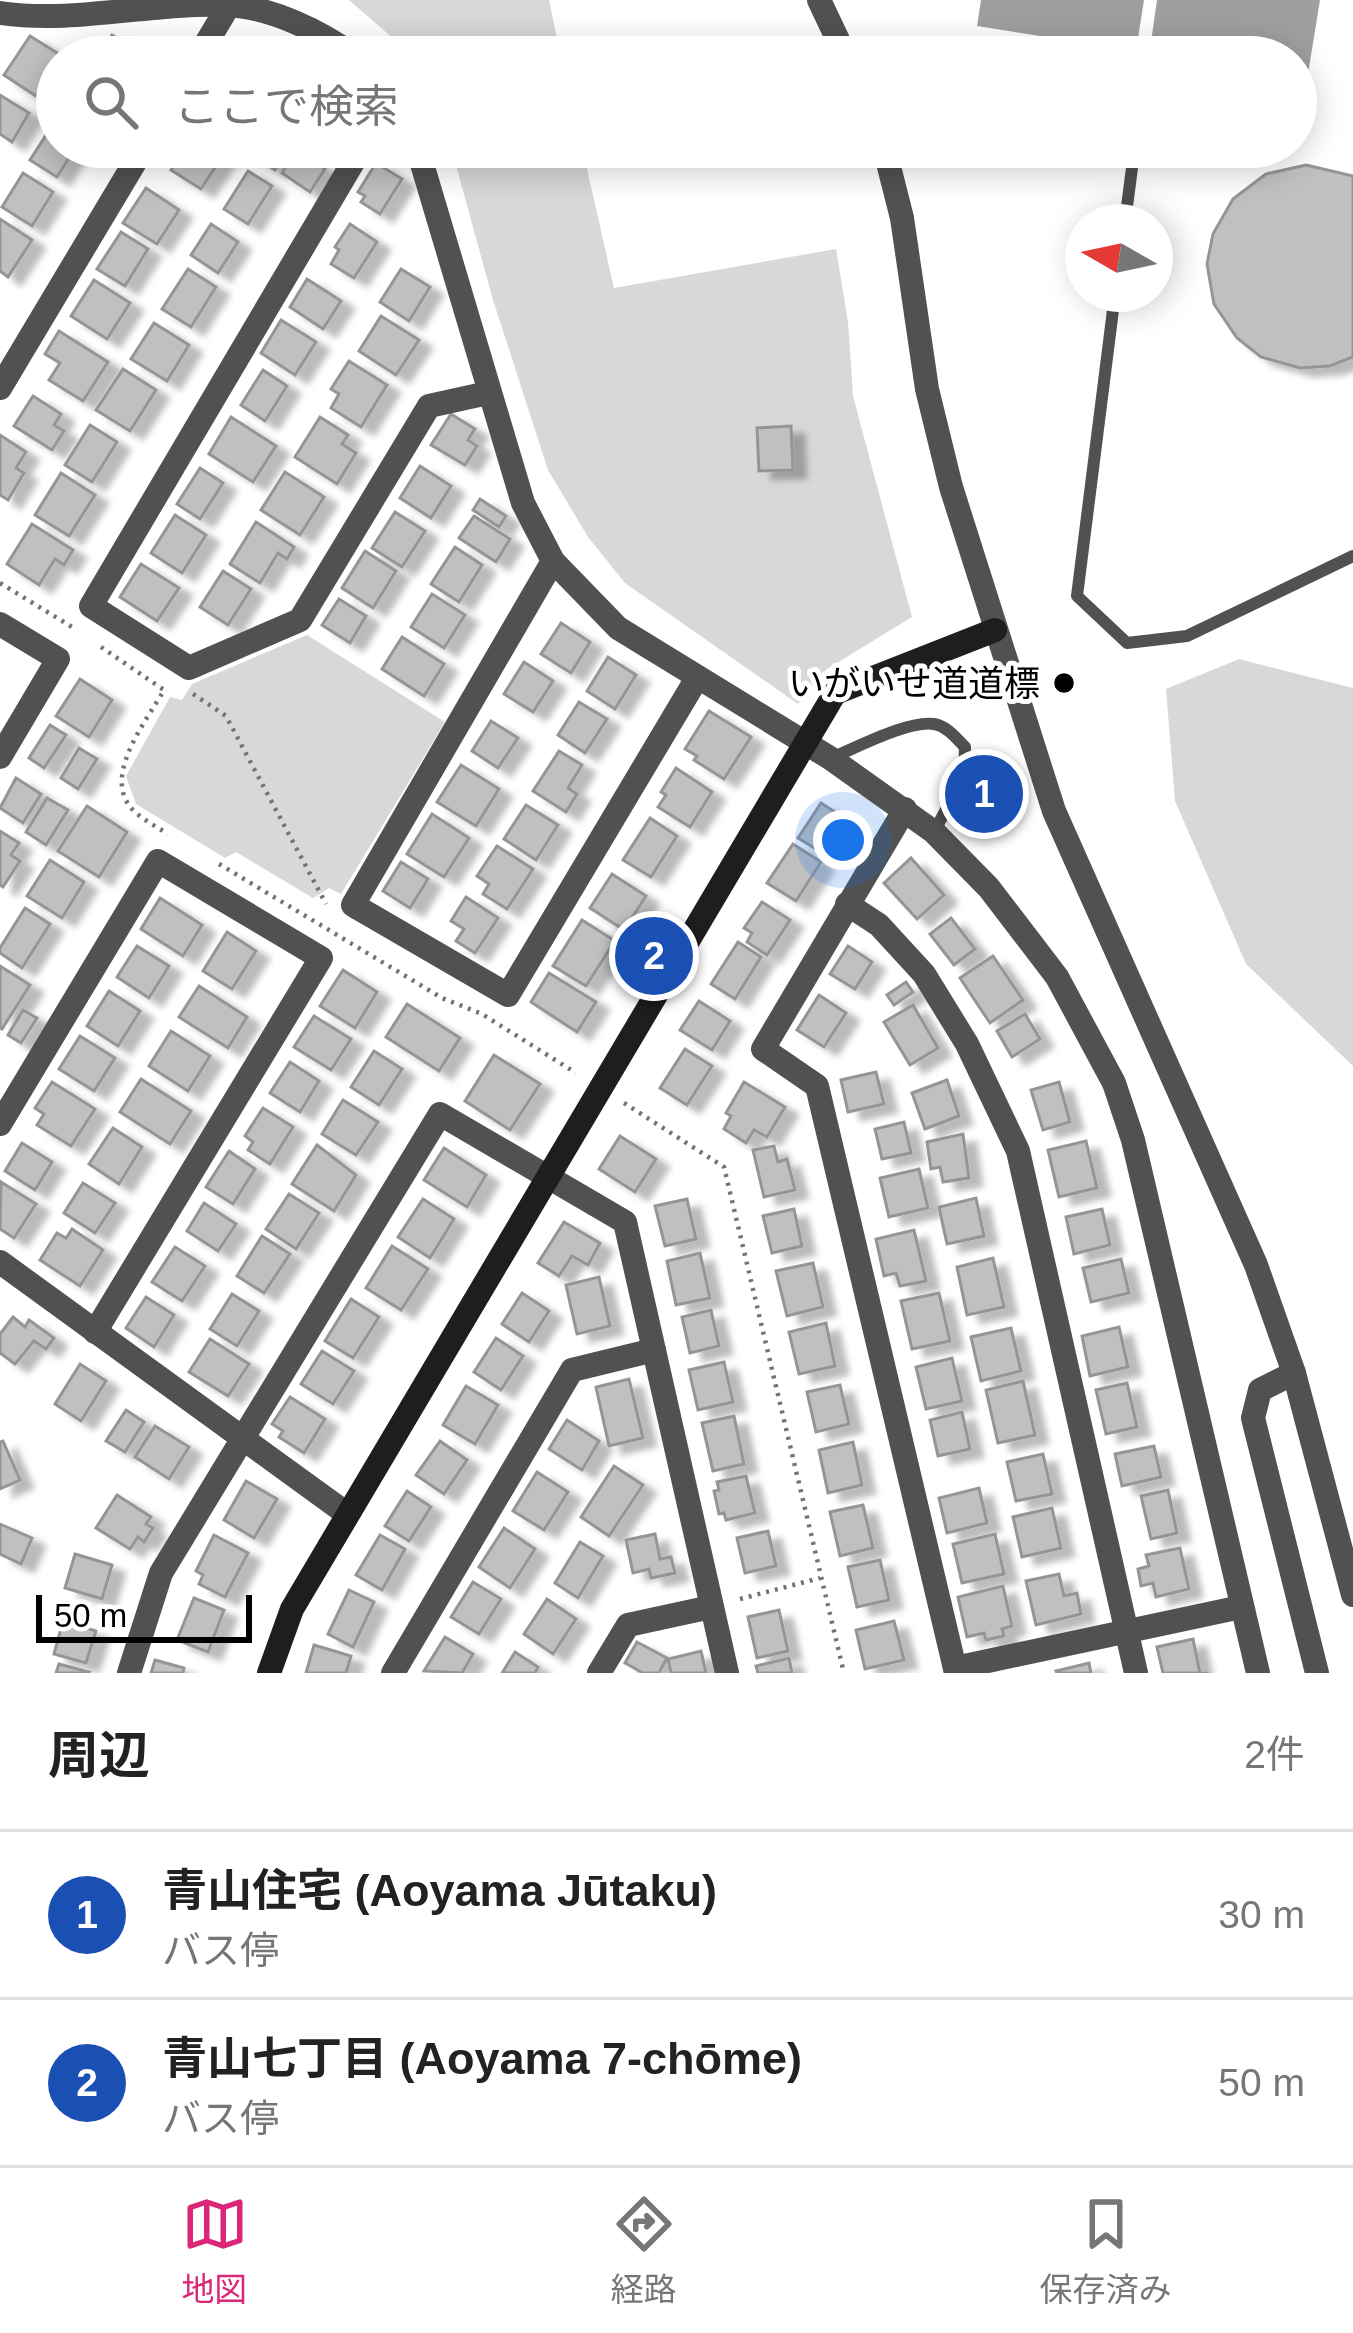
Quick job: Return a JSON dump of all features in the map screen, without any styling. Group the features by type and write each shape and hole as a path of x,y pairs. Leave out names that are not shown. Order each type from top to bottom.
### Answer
{"street":[{"path":"819,0 836,36"},
{"path":"211,36 229,5"},
{"path":"0,14 229,5 278,16 322,36"},
{"path":"0,388 131,168"},
{"path":"350,168 91,606 189,668 300,620 429,406 488,392"},
{"path":"423,168 524,502 553,561 618,628 830,758 934,832 989,888 1057,977 1114,1083 1133,1140 1258,1673"},
{"path":"889,168 902,218 927,389 951,487 1054,812 1256,1265 1294,1373 1353,1595"},
{"path":"553,561 353,905 508,994 697,678"},
{"path":"0,625 58,659 0,757"},
{"path":"269,1673 292,1609 835,694 995,630"},
{"path":"905,809 763,1049 817,1086 956,1671 1241,1606"},
{"path":"0,1124 158,861 321,958 95,1332"},
{"path":"847,904 880,926 924,974 967,1044 1018,1151 1136,1673"},
{"path":"129,1673 161,1573 440,1114 626,1222 727,1673"},
{"path":"0,1262 347,1514"},
{"path":"393,1673 572,1370 654,1350"},
{"path":"1294,1373 1260,1390 1253,1418 1317,1673"},
{"path":"598,1673 628,1624 711,1607"}],"lane":[{"path":"1127,204 1131,168"},
{"path":"1113,312 1076,596 1126,643 1187,636 1353,556"},
{"path":"830,758 916,725 935,724 951,732 965,747 964,776 934,832"}],"path":[{"path":"0,583 82,634"},
{"path":"98,645 164,690 126,758 120,779 131,809 186,844"},
{"path":"189,668 183,688 226,716 329,910"},
{"path":"205,856 577,1074"},
{"path":"335,922 341,934"},
{"path":"321,958 341,934"},
{"path":"624,1103 724,1167 844,1673"},
{"path":"711,1607 820,1578"}],"shaded area":[{"path":"349,0 549,0 557,36 390,36"},
{"path":"981,0 1144,0 1138,36 1041,36 977,26"},
{"path":"1157,0 1320,0 1314,36 1152,36"},
{"path":"457,168 587,168 614,288 836,249 853,396 912,617 827,669 798,704 625,583 588,537 548,470"},
{"path":"307,635 445,722 341,894 329,888 313,898 236,852 225,858 136,804 126,776 170,697 182,700 192,684"},
{"path":"1239,659 1353,688 1353,1066 1246,964 1175,801 1166,689"}],"building":[{"path":"30,36 36,40 36,96 4,75"},
{"path":"0,95 29,113 12,142 0,134"},
{"path":"172,168 215,168 201,189"},
{"path":"285,168 325,169 310,192 282,173"},
{"path":"373,168 384,168 402,179 380,214 361,202 365,196 358,192"},
{"path":"1317,168 1353,176 1353,357 1330,366 1300,368 1261,357 1237,338 1214,304 1207,264 1213,234 1233,199 1266,174"},
{"path":"248,171 272,186 248,224 224,209"},
{"path":"23,173 53,192 32,226 2,207"},
{"path":"146,188 179,210 157,244 123,223"},
{"path":"0,219 32,240 8,277 0,271"},
{"path":"211,224 238,242 218,273 191,255"},
{"path":"350,224 377,242 354,278 331,264 339,250 335,247"},
{"path":"121,232 148,249 125,286 97,269"},
{"path":"188,269 216,287 191,327 162,309"},
{"path":"401,269 430,287 409,321 380,302"},
{"path":"307,279 341,301 323,329 290,307"},
{"path":"94,280 130,303 107,339 71,316"},
{"path":"381,316 419,340 396,375 359,351"},
{"path":"281,320 316,342 295,375 261,353"},
{"path":"154,323 189,345 167,381 131,359"},
{"path":"59,331 108,362 83,401 49,380 60,363 45,354"},
{"path":"349,361 387,385 361,427 331,408 339,394 331,389"},
{"path":"123,369 156,390 130,431 96,410"},
{"path":"263,370 287,386 265,421 241,405"},
{"path":"33,396 61,414 54,425 64,431 52,450 14,426"},
{"path":"451,414 475,429 468,440 477,446 465,465 431,445"},
{"path":"231,417 276,446 253,482 209,454"},
{"path":"320,417 348,435 342,444 356,453 337,484 295,457"},
{"path":"90,425 117,442 92,482 65,465"},
{"path":"791,426 793,470 759,471 757,428"},
{"path":"0,435 26,452 16,468 24,473 8,500 0,495"},
{"path":"420,466 451,486 431,518 400,498"},
{"path":"200,468 223,483 200,519 177,504"},
{"path":"285,472 324,497 300,535 261,510"},
{"path":"61,473 95,495 69,536 35,515"},
{"path":"480,499 506,516 499,527 473,510"},
{"path":"395,512 425,531 402,567 372,548"},
{"path":"175,515 206,535 182,573 151,553"},
{"path":"474,516 510,539 496,562 459,538"},
{"path":"256,522 294,547 287,559 278,553 260,583 230,564"},
{"path":"32,524 73,550 64,565 55,559 39,585 7,564"},
{"path":"455,547 482,565 459,602 431,584"},
{"path":"365,551 396,571 373,608 342,588"},
{"path":"141,564 179,588 157,621 120,597"},
{"path":"223,571 251,589 228,625 200,607"},
{"path":"432,594 465,615 444,648 411,627"},
{"path":"339,599 366,616 350,643 322,625"},
{"path":"561,623 590,642 571,673 541,654"},
{"path":"402,637 444,664 424,696 382,669"},
{"path":"608,657 636,675 615,709 587,691"},
{"path":"524,662 553,681 533,712 504,694"},
{"path":"80,679 112,700 89,737 56,716"},
{"path":"579,702 607,719 585,753 558,735"},
{"path":"709,711 751,737 724,779 685,749"},
{"path":"491,721 518,738 498,768 472,751"},
{"path":"50,725 66,735 44,768 29,758"},
{"path":"79,748 97,759 78,789 61,778"},
{"path":"559,751 582,765 568,788 577,794 566,812 533,791"},
{"path":"461,765 499,789 476,826 437,802"},
{"path":"676,768 712,792 690,827 658,807"},
{"path":"16,778 41,794 23,823 0,808"},
{"path":"47,798 68,810 46,845 26,832"},
{"path":"821,803 846,819 824,854 798,838"},
{"path":"526,805 558,825 536,860 504,839"},
{"path":"87,806 127,832 99,877 58,851"},
{"path":"432,814 469,838 444,877 407,854"},
{"path":"650,818 677,836 651,877 623,860"},
{"path":"0,831 19,843 11,855 20,861 3,887 0,885"},
{"path":"793,844 821,862 796,901 767,883"},
{"path":"497,846 533,869 507,909 483,894 489,884 477,876"},
{"path":"911,858 944,895 917,919 884,883"},
{"path":"50,860 84,882 62,918 27,896"},
{"path":"401,862 428,879 410,908 383,891"},
{"path":"612,874 646,896 624,930 590,908"},
{"path":"466,897 498,918 475,953 456,941 464,929 451,921"},
{"path":"160,898 202,925 183,956 141,929"},
{"path":"762,902 790,920 767,955 747,942 752,933 744,928"},
{"path":"25,908 50,924 22,968 0,953 0,948"},
{"path":"951,918 975,949 954,965 930,934"},
{"path":"582,920 615,941 586,986 553,966"},
{"path":"227,932 256,951 232,989 203,971"},
{"path":"738,942 761,957 735,999 711,984"},
{"path":"137,946 169,966 149,998 117,977"},
{"path":"848,946 872,962 855,989 830,974"},
{"path":"993,956 1023,1000 990,1023 960,978"},
{"path":"0,966 30,985 2,1029 0,1028"},
{"path":"343,970 377,992 355,1028 320,1006"},
{"path":"549,973 596,1002 577,1032 531,1002"},
{"path":"906,982 913,992 894,1005 887,995"},
{"path":"199,986 247,1017 228,1048 179,1017"},
{"path":"109,991 140,1011 118,1046 87,1026"},
{"path":"819,995 846,1013 824,1047 797,1030"},
{"path":"699,1001 730,1021 712,1050 680,1030"},
{"path":"407,1004 460,1038 439,1071 386,1037"},
{"path":"913,1005 938,1048 910,1065 884,1022"},
{"path":"23,1010 37,1018 21,1043 8,1035"},
{"path":"1025,1014 1040,1039 1012,1057 997,1031"},
{"path":"314,1016 351,1039 331,1070 294,1047"},
{"path":"171,1031 210,1056 188,1091 149,1066"},
{"path":"80,1036 115,1058 94,1091 59,1069"},
{"path":"685,1049 712,1066 687,1105 660,1088"},
{"path":"374,1051 402,1069 379,1105 351,1087"},
{"path":"494,1055 540,1084 510,1130 465,1101"},
{"path":"290,1062 319,1081 300,1112 270,1093"},
{"path":"876,1072 884,1104 848,1112 841,1080"},
{"path":"141,1079 191,1111 170,1144 120,1112"},
{"path":"947,1080 959,1116 925,1129 912,1093"},
{"path":"52,1082 95,1109 71,1146 37,1125 44,1114 35,1108"},
{"path":"744,1082 785,1107 767,1137 754,1130 746,1143 724,1129 731,1116 726,1113"},
{"path":"1059,1082 1070,1122 1043,1130 1031,1090"},
{"path":"343,1100 378,1122 356,1155 322,1134"},
{"path":"263,1108 293,1127 270,1164 248,1150 253,1142 245,1136"},
{"path":"904,1122 911,1153 882,1159 875,1129"},
{"path":"113,1128 142,1147 119,1184 89,1164"},
{"path":"963,1134 969,1178 943,1182 940,1167 931,1169 927,1142"},
{"path":"620,1136 656,1159 635,1192 599,1169"},
{"path":"1086,1141 1097,1188 1059,1197 1048,1150"},
{"path":"22,1143 52,1162 35,1190 5,1171"},
{"path":"317,1145 356,1175 334,1211 292,1184"},
{"path":"774,1146 778,1162 787,1159 795,1190 764,1197 753,1150"},
{"path":"444,1148 486,1175 467,1207 424,1180"},
{"path":"229,1151 255,1169 233,1204 206,1187"},
{"path":"919,1169 928,1208 889,1217 880,1178"},
{"path":"1,1182 36,1204 14,1238 0,1229"},
{"path":"83,1183 115,1203 95,1233 64,1213"},
{"path":"289,1194 319,1213 296,1249 266,1229"},
{"path":"976,1198 984,1236 947,1244 939,1207"},
{"path":"423,1199 454,1219 430,1258 398,1237"},
{"path":"687,1199 696,1239 665,1246 655,1206"},
{"path":"204,1203 236,1224 218,1251 187,1231"},
{"path":"794,1209 802,1246 772,1253 763,1216"},
{"path":"1102,1209 1110,1245 1074,1254 1066,1217"},
{"path":"564,1222 600,1243 588,1265 572,1256 559,1276 538,1263"},
{"path":"72,1229 103,1250 80,1286 40,1260 57,1233 66,1238"},
{"path":"914,1230 926,1281 900,1286 896,1273 884,1276 876,1239"},
{"path":"262,1236 290,1254 264,1293 237,1276"},
{"path":"392,1246 428,1269 401,1310 366,1288"},
{"path":"175,1247 205,1266 182,1301 152,1282"},
{"path":"700,1253 710,1298 676,1305 667,1261"},
{"path":"993,1258 1004,1307 967,1315 957,1267"},
{"path":"1121,1259 1129,1293 1091,1302 1083,1268"},
{"path":"813,1263 823,1307 787,1316 776,1271"},
{"path":"599,1277 610,1326 577,1334 566,1285"},
{"path":"522,1293 549,1311 529,1342 502,1324"},
{"path":"939,1293 950,1341 912,1349 901,1301"},
{"path":"232,1294 259,1311 237,1346 210,1329"},
{"path":"146,1297 174,1315 154,1347 126,1328"},
{"path":"351,1299 379,1317 353,1358 325,1341"},
{"path":"711,1310 719,1346 690,1353 682,1317"},
{"path":"13,1317 25,1327 29,1320 54,1338 46,1349 34,1341 15,1364 0,1353 0,1334"},
{"path":"826,1323 835,1366 799,1374 789,1332"},
{"path":"1119,1327 1128,1367 1090,1376 1082,1336"},
{"path":"1011,1328 1021,1371 981,1381 971,1337"},
{"path":"496,1338 523,1356 501,1390 474,1372"},
{"path":"210,1339 249,1364 228,1396 189,1372"},
{"path":"322,1351 354,1371 333,1404 301,1384"},
{"path":"952,1358 962,1401 926,1409 916,1367"},
{"path":"724,1362 733,1402 698,1410 689,1370"},
{"path":"80,1364 106,1381 81,1421 55,1404"},
{"path":"629,1379 643,1438 609,1446 596,1387"},
{"path":"1023,1381 1035,1435 998,1443 986,1390"},
{"path":"1127,1383 1137,1427 1106,1434 1096,1390"},
{"path":"840,1385 849,1424 816,1432 807,1392"},
{"path":"466,1386 498,1405 475,1444 443,1425"},
{"path":"290,1397 325,1419 304,1453 279,1437 283,1431 272,1424"},
{"path":"126,1410 144,1422 125,1452 106,1441"},
{"path":"962,1412 970,1449 938,1456 930,1420"},
{"path":"734,1416 744,1464 713,1471 702,1423"},
{"path":"567,1420 599,1441 582,1470 549,1449"},
{"path":"155,1426 189,1447 169,1479 135,1457"},
{"path":"440,1441 467,1460 444,1494 416,1475"},
{"path":"0,1442 20,1480 0,1489"},
{"path":"853,1442 862,1485 828,1493 819,1450"},
{"path":"1154,1446 1161,1477 1122,1486 1115,1454"},
{"path":"1043,1454 1052,1494 1016,1501 1007,1462"},
{"path":"614,1466 643,1485 609,1536 581,1517"},
{"path":"537,1472 568,1492 544,1530 513,1511"},
{"path":"746,1476 755,1513 726,1520 724,1513 719,1514 717,1482"},
{"path":"246,1481 277,1499 254,1538 224,1520"},
{"path":"979,1488 987,1523 947,1533 939,1498"},
{"path":"1168,1490 1177,1533 1151,1539 1141,1496"},
{"path":"407,1491 431,1507 409,1541 385,1526"},
{"path":"117,1495 151,1517 146,1524 153,1528 144,1542 138,1537 130,1549 96,1528"},
{"path":"863,1505 873,1548 840,1556 830,1512"},
{"path":"1052,1508 1061,1548 1022,1557 1013,1517"},
{"path":"0,1524 32,1538 21,1564 0,1554"},
{"path":"504,1528 535,1549 510,1588 479,1567"},
{"path":"768,1531 776,1566 745,1573 737,1538"},
{"path":"655,1534 660,1559 671,1557 675,1573 651,1578 649,1569 633,1573 626,1540"},
{"path":"995,1534 1004,1574 962,1583 953,1544"},
{"path":"214,1535 248,1553 225,1597 199,1584 203,1575 196,1571"},
{"path":"380,1535 405,1549 382,1590 356,1575"},
{"path":"580,1542 603,1556 578,1598 555,1583"},
{"path":"1180,1548 1189,1589 1156,1597 1153,1583 1141,1586 1138,1569 1149,1566 1146,1555"},
{"path":"75,1554 112,1565 102,1599 65,1588"},
{"path":"880,1560 889,1600 857,1607 848,1567"},
{"path":"1059,1574 1064,1596 1077,1593 1081,1614 1036,1625 1026,1581"},
{"path":"473,1582 501,1599 479,1634 451,1617"},
{"path":"1003,1586 1012,1626 1002,1629 1004,1636 967,1637 958,1597"},
{"path":"349,1590 374,1602 353,1647 328,1634"},
{"path":"194,1598 224,1610 208,1652 177,1640"},
{"path":"547,1599 576,1619 553,1654 524,1634"},
{"path":"779,1610 788,1651 757,1658 748,1617"},
{"path":"63,1621 96,1631 86,1663 54,1654"},
{"path":"894,1621 904,1660 865,1669 856,1630"},
{"path":"445,1637 473,1654 462,1673 424,1671"},
{"path":"1193,1639 1200,1673 1163,1673 1157,1647"},
{"path":"637,1642 667,1658 659,1673 643,1673 625,1663"},
{"path":"314,1645 351,1656 346,1673 306,1673"},
{"path":"701,1651 706,1673 671,1673 668,1659"},
{"path":"515,1652 538,1667 535,1673 502,1673"},
{"path":"789,1658 792,1673 758,1673 756,1666"},
{"path":"155,1660 184,1668 183,1673 151,1673"},
{"path":"1089,1663 1091,1673 1056,1671"},
{"path":"59,1664 89,1672 56,1673"}],"place":[{"name":"いがいせ道道標","path":"1064,683"},
{"name":"青山住宅 (Aoyama Jūtaku)","path":"984,794"},
{"name":"青山七丁目 (Aoyama 7-chōme)","path":"654,956"}]}
